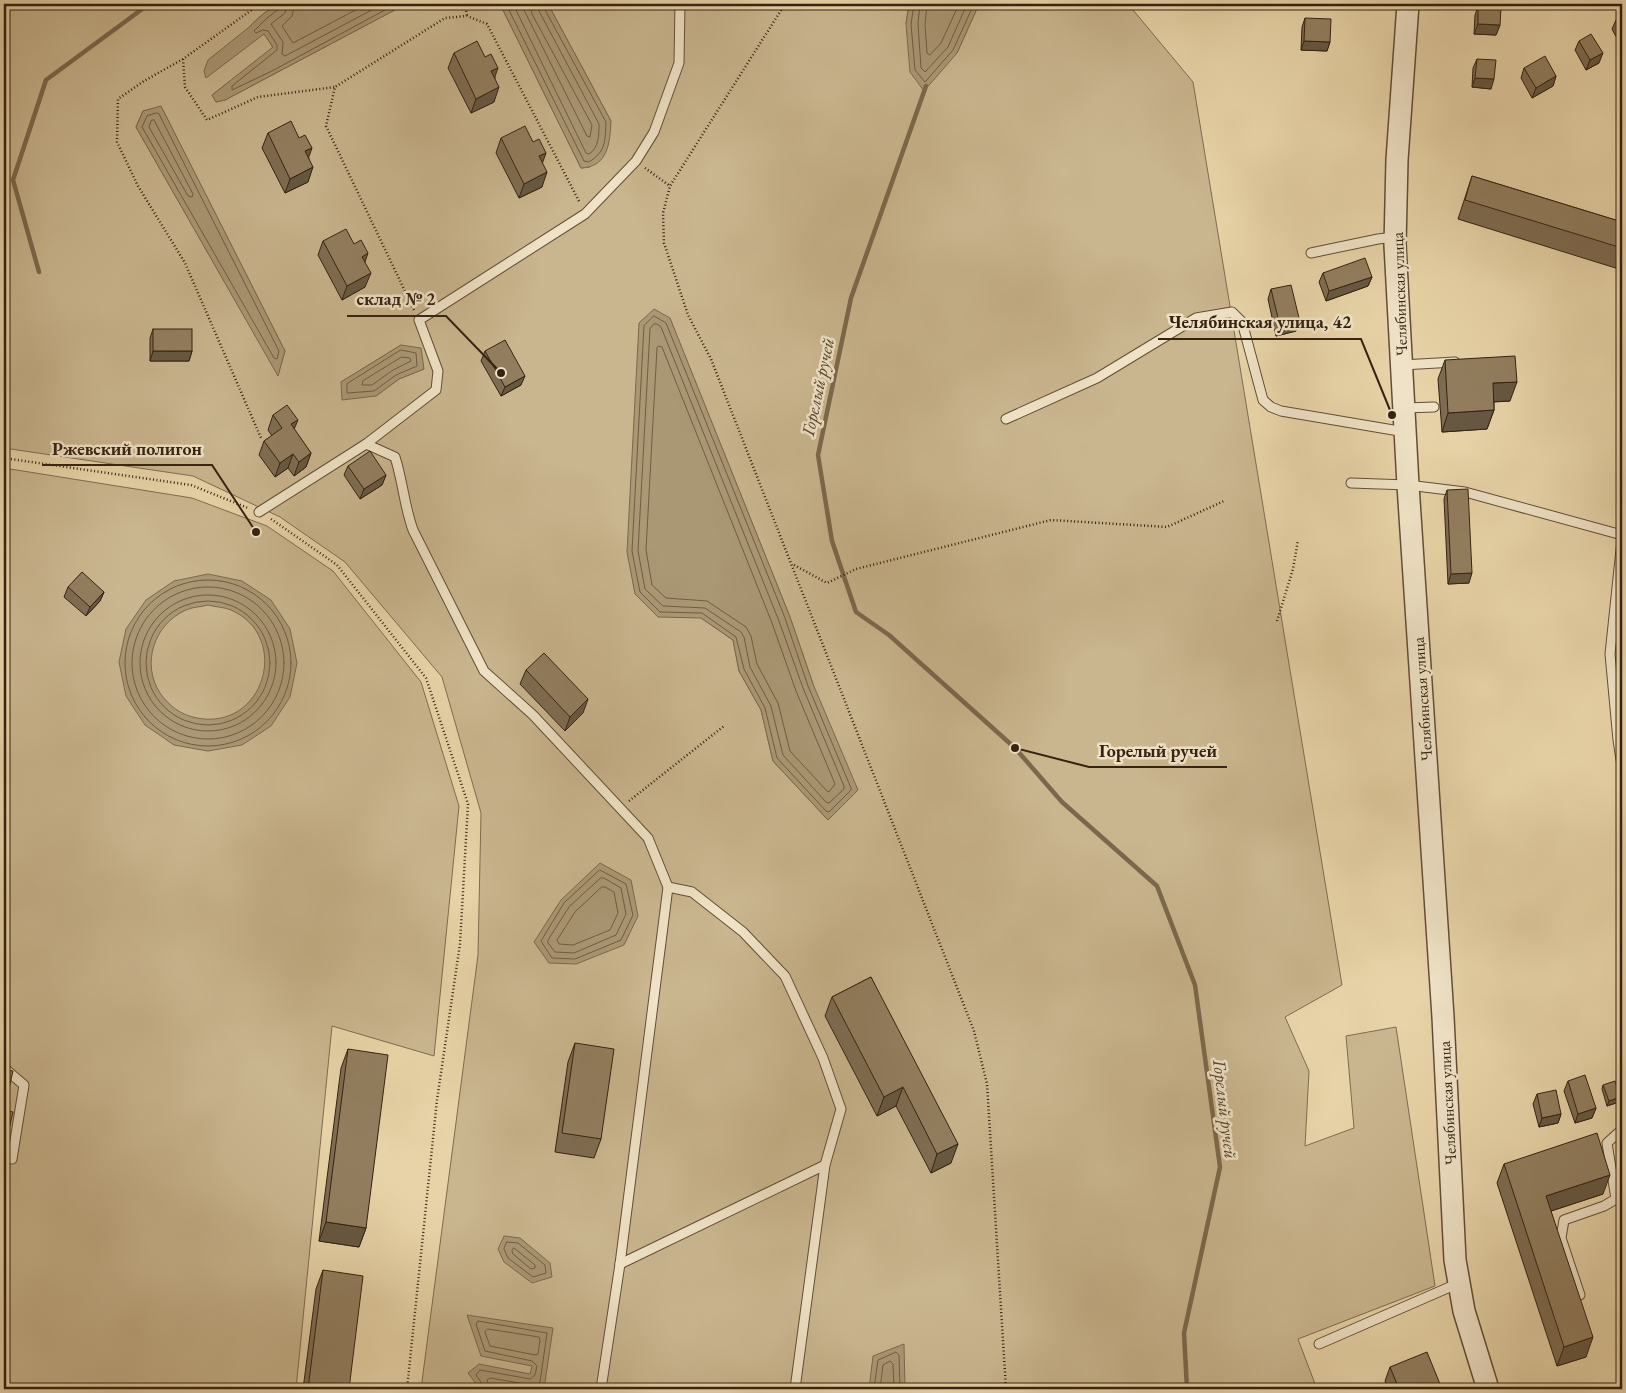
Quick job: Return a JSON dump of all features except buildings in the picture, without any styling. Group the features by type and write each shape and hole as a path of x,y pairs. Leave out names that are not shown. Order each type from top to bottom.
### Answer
{"street":[{"name":"Челябинская улица","path":"1408,4 1397,160 1395,237 1408,485 1443,1017 1455,1260 1464,1311 1488,1389"}],"lane":[{"path":"259,512 366,444 436,390 438,371 419,320 585,214 636,161 654,132 679,63 680,4"},
{"path":"1311,253 1395,237"},
{"path":"1006,419 1097,378 1196,318 1232,312 1242,322 1263,400 1271,407 1281,411 1406,432"},
{"path":"1402,365 1460,361"},
{"path":"1404,408 1434,407"},
{"path":"366,444 395,457 402,479 405,508 412,530 484,671 533,715 648,838 668,887 620,1264 601,1389"},
{"path":"1351,483 1408,485 1465,492 1622,535"},
{"path":"1622,540 1610,654 1622,766"},
{"path":"668,887 692,892 743,932 786,976 822,1058 841,1109 825,1165 795,1389"},
{"path":"4,1068 24,1084 12,1159"},
{"path":"1580,1295 1561,1238 1564,1220 1604,1206 1616,1199 1607,1143 1618,1133 1622,1132"},
{"path":"620,1264 825,1165"},
{"path":"1319,1344 1459,1283"}],"path":[{"path":"260,4 183,59 144,80 118,99 118,142 138,186 185,263 261,438"},
{"path":"464,4 467,16"},
{"path":"785,4 670,186 663,213 664,242 688,315 712,359 974,1031 987,1084 1006,1389"},
{"path":"183,59 185,88 207,120 258,97 335,86 445,18 467,16 488,24 585,214"},
{"path":"335,86 326,126 419,320"},
{"path":"636,161 670,186"},
{"path":"4,458 191,485 259,512 281,525 337,565 426,678 468,804 460,944 437,1100 407,1389"},
{"path":"792,564 827,584 856,569 1051,520 1167,527 1224,500"},
{"path":"1277,621 1294,569 1298,540"},
{"path":"620,809 724,726"}],"shaded area":[{"path":"4,4 279,4 263,14 248,28 265,34 273,48 212,95 216,102 225,100 406,4 500,4 581,168 590,167 611,121 548,4 909,4 906,24 957,53 979,4 1128,4 1193,82 1342,985 1285,1017 1309,1071 1305,1146 1354,1128 1346,1036 1396,1027 1435,1286 1298,1339 1317,1389 421,1389 478,955 481,813 442,677 345,562 280,517 193,476 4,448","holes":["161,107 285,351 278,375 136,127 143,111","670,319 790,617 813,684 828,820 773,761 761,710 739,671 733,640 701,618","401,345 424,369 399,379 376,396 341,382"]},
{"path":"4,468 192,498 267,526 333,571 421,682 459,806 434,1056 332,1026 296,1389 4,1389"}],"water":[{"path":"279,4 406,4 225,100 216,102 212,95 273,47 264,34 206,78 204,71 208,60 263,14"},
{"path":"500,4 548,4 611,121 610,137 606,152 597,163 590,167 581,168"},
{"path":"909,4 979,4 957,53 924,91 910,72 906,24"},
{"path":"161,106 285,351 278,376 136,127 143,111"},
{"path":"654,309 670,318 790,617 813,684 858,790 828,820 773,761 761,710 739,671 733,640 701,618 658,617 635,594 627,552 639,323"},
{"path":"401,345 421,348 424,369 399,379 376,396 342,400 341,382"},
{"path":"208,574 242,581 271,600 290,629 297,663 290,697 271,726 242,745 208,751 174,745 145,725 126,696 119,662 126,629 146,600 174,581","holes":["208,605 231,610 250,623 261,640 265,659 262,679 253,697 239,710 220,718 191,717 171,706 154,682 152,670 151,658 154,646 166,625 175,616 188,609"]},
{"path":"600,863 631,880 638,916 624,945 576,964 549,963 534,942 561,900"},
{"path":"504,1236 520,1238 550,1263 552,1277 532,1283 504,1262 498,1249"},
{"path":"467,1315 553,1328 544,1389 480,1389 468,1373 479,1364 530,1374 532,1366 481,1356"},
{"path":"904,1344 905,1389 869,1389 873,1356"}],"waterway":[{"path":"39,272 13,180 46,80 149,4"},
{"name":"Горелый ручей","path":"926,86 851,298 818,455 832,541 856,612 889,635 1015,748 1062,802 1157,886 1195,985 1220,1167 1184,1333 1187,1389"}],"place":[{"name":"склад № 2","path":"501,373"},
{"name":"Челябинская улица, 42","path":"1392,415"},
{"name":"Ржевский полигон","path":"256,532"},
{"name":"Горелый ручей","path":"1015,748"}]}
